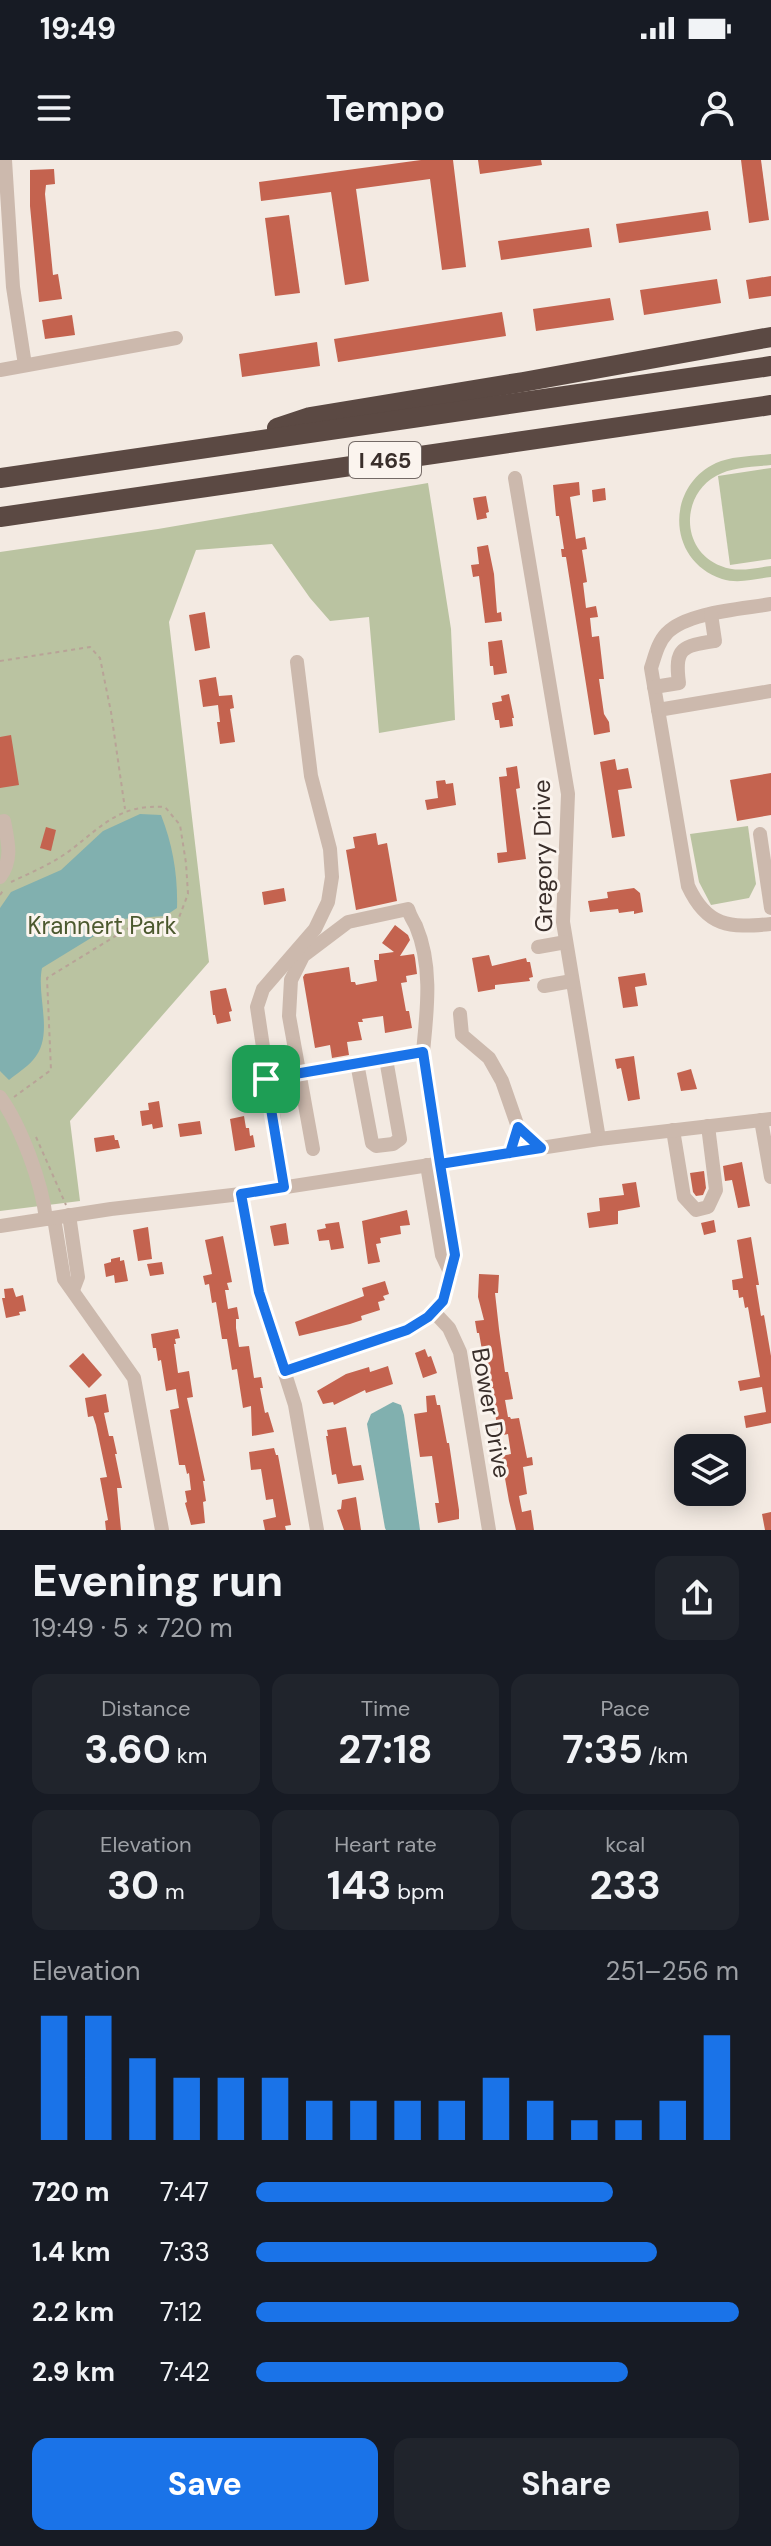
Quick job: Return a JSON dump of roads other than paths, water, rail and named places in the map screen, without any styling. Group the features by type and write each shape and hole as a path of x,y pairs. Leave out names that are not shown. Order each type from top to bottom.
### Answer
{"highway":[{"path":"228,444 310,417 771,337"},
{"name":"I 465","path":"0,478 771,366"},
{"name":"I 465","path":"0,517 771,405"}],"street":[{"path":"5,160 4,221 25,365"},
{"path":"0,370 176,338"},
{"name":"Gregory Drive","path":"515,478 568,794 562,914 599,1139"},
{"path":"771,604 711,614 682,623 667,633 657,649 651,668 688,886 697,906 714,921 740,927 771,924"},
{"path":"654,687 679,683 679,655 688,645 715,641 711,614"},
{"path":"284,1187 257,1007 263,989 315,929 328,902 332,877 330,849 311,776 297,662"},
{"path":"658,710 771,691"},
{"path":"0,822 4,821 10,853 0,877"},
{"path":"764,840 771,908"},
{"path":"285,1371 407,1330 434,1312 443,1301 451,1274 455,1255 434,1164 423,1052 428,1003 426,968 416,925 408,909 348,922 303,956 291,980 289,1016 313,1149"},
{"path":"538,947 566,942"},
{"path":"544,986 572,981"},
{"path":"460,1014 462,1035 489,1058 502,1081 518,1127 541,1148"},
{"path":"266,1079 423,1052"},
{"path":"357,1063 370,1138 376,1146 385,1145 400,1139 386,1059"},
{"path":"4,1093 78,1277 73,1290 134,1378 162,1530"},
{"path":"0,1226 241,1194 599,1139 766,1120 771,1177"},
{"path":"673,1130 684,1197 696,1210 708,1207 716,1190 708,1126"},
{"path":"510,1153 518,1127"},
{"path":"241,1194 259,1292 295,1405 317,1530"},
{"name":"Bower Drive","path":"434,1312 448,1326 460,1352 489,1530"}],"water":[{"path":"140,814 161,815 174,861 177,908 165,916 122,919 42,968 43,1040 33,1060 9,1080 0,1071 0,908 11,892 61,870 103,831"},
{"path":"393,1402 401,1405 404,1415 420,1530 385,1528 367,1424 371,1414"}],"park label":[{"name":"Krannert Park","path":"102,926"}]}
